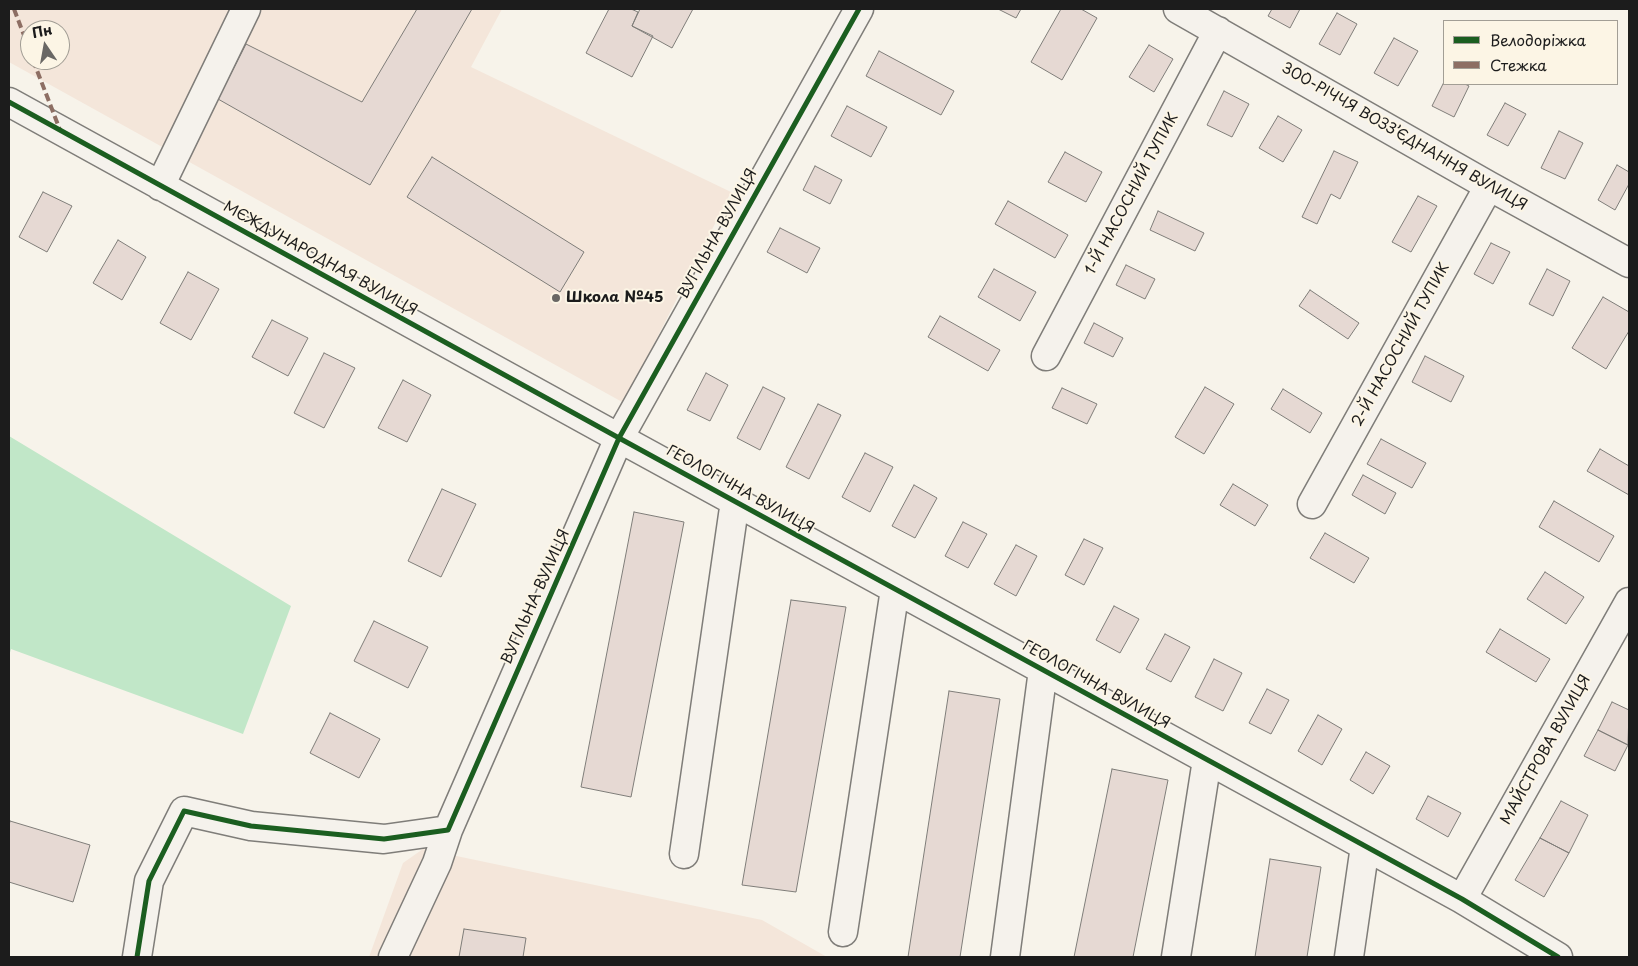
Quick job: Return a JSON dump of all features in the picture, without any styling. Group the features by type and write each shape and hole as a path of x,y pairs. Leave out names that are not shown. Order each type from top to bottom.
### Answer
{"street":[{"path":"160,186 246,9"},
{"name":"ВУГІЛЬНА ВУЛИЦЯ","path":"393,957 437,862 448,830 619,438 859,9"},
{"name":"300-РІЧЧЯ ВОЗЗ’ЄДНАННЯ ВУЛИЦЯ","path":"1178,9 1489,186 1629,263"},
{"name":"1-Й НАСОСНИЙ ТУПИК","path":"1046,356 1218,31"},
{"name":"МЄЖДУНАРОДНАЯ ВУЛИЦЯ","path":"9,102 619,438"},
{"name":"2-Й НАСОСНИЙ ТУПИК","path":"1312,504 1489,186"},
{"name":"ГЕОЛОГІЧНА ВУЛИЦЯ","path":"619,438 1462,899 1558,957"},
{"path":"684,854 734,501"},
{"path":"843,932 895,589"},
{"name":"МАЙСТРОВА ВУЛИЦЯ","path":"1462,899 1629,602"},
{"path":"1005,957 1043,670"},
{"path":"1176,957 1207,760"},
{"path":"137,957 149,881 184,811 251,826 384,839 448,830"},
{"path":"1349,957 1365,846"}],"shaded area":[{"name":"Школа №45","path":"9,9 502,9 471,67 731,192 624,403 23,70 70,70 70,20 20,20 20,68 9,62"},
{"path":"423,849 762,920 827,957 369,957 403,863"}],"green space":[{"path":"9,436 291,606 243,734 11,649 9,656"}],"building":[{"path":"417,9 472,9 370,185 218,99 246,44 362,102"},
{"path":"609,9 631,9 638,12 632,26 653,36 632,77 586,53"},
{"path":"640,9 693,9 672,48 632,26"},
{"path":"998,9 1021,9 1016,18"},
{"path":"1061,9 1081,9 1097,18 1062,80 1031,62"},
{"path":"1272,9 1300,9 1290,28 1268,16"},
{"path":"1337,13 1357,24 1340,55 1319,44"},
{"path":"1394,38 1418,51 1398,86 1374,73"},
{"path":"1149,45 1173,59 1154,92 1129,77"},
{"path":"879,51 954,91 941,115 866,76"},
{"path":"1443,84 1469,86 1454,117 1432,106"},
{"path":"1224,91 1249,104 1232,137 1207,125"},
{"path":"1505,103 1526,114 1508,146 1487,135"},
{"path":"847,106 887,127 871,157 831,136"},
{"path":"1278,116 1302,130 1283,162 1259,148"},
{"path":"1559,131 1583,143 1565,179 1541,168"},
{"path":"1334,151 1358,162 1340,199 1331,194 1317,224 1302,217"},
{"path":"1065,152 1102,172 1086,202 1048,182"},
{"path":"432,157 584,252 560,292 407,197"},
{"path":"1617,165 1629,172 1629,184 1615,210 1598,200"},
{"path":"815,166 842,180 830,204 803,190"},
{"path":"43,192 72,206 47,252 19,237"},
{"path":"1418,196 1437,206 1411,252 1392,242"},
{"path":"1008,201 1068,235 1055,258 995,224"},
{"path":"1158,211 1204,233 1195,251 1150,230"},
{"path":"780,228 820,248 807,273 767,252"},
{"path":"118,240 146,257 122,300 93,283"},
{"path":"1491,243 1510,252 1493,284 1474,274"},
{"path":"1126,265 1155,279 1145,299 1116,285"},
{"path":"994,269 1036,292 1020,321 978,297"},
{"path":"1547,269 1570,281 1553,316 1529,304"},
{"path":"188,272 219,289 191,340 160,323"},
{"path":"1310,290 1359,323 1348,339 1299,306"},
{"path":"1603,297 1629,312 1629,331 1606,369 1572,348"},
{"path":"940,316 1000,350 988,371 928,337"},
{"path":"272,320 308,338 288,376 252,357"},
{"path":"1094,323 1123,338 1113,357 1084,343"},
{"path":"324,353 355,368 324,428 294,413"},
{"path":"1425,356 1464,376 1451,402 1412,382"},
{"path":"706,373 728,385 710,421 687,410"},
{"path":"403,380 431,395 407,442 378,428"},
{"path":"763,387 785,398 760,450 737,438"},
{"path":"1205,387 1234,404 1204,454 1175,437"},
{"path":"1062,388 1097,404 1087,424 1052,408"},
{"path":"1283,389 1322,413 1310,433 1271,409"},
{"path":"818,404 841,415 809,479 786,467"},
{"path":"1381,439 1426,463 1412,488 1367,464"},
{"path":"1600,449 1629,466 1629,495 1587,471"},
{"path":"865,453 893,467 870,512 842,497"},
{"path":"1363,475 1396,493 1385,514 1352,495"},
{"path":"1233,484 1268,505 1255,526 1220,505"},
{"path":"914,485 937,498 915,538 892,526"},
{"path":"442,489 476,504 441,577 408,561"},
{"path":"1554,501 1614,536 1599,562 1539,527"},
{"path":"634,512 684,522 631,797 581,787"},
{"path":"963,522 987,534 968,568 945,556"},
{"path":"1325,533 1369,558 1354,583 1310,558"},
{"path":"1084,539 1103,548 1084,585 1065,575"},
{"path":"1016,545 1037,556 1016,596 994,584"},
{"path":"1545,572 1584,597 1566,624 1527,599"},
{"path":"791,600 846,607 796,892 742,885"},
{"path":"1114,606 1139,619 1120,653 1096,640"},
{"path":"374,621 428,647 408,688 354,661"},
{"path":"1500,629 1550,659 1536,682 1486,652"},
{"path":"1165,634 1190,647 1171,682 1146,669"},
{"path":"1214,659 1242,673 1223,711 1195,697"},
{"path":"1267,689 1289,700 1271,734 1249,723"},
{"path":"949,691 1000,699 960,957 908,957"},
{"path":"1612,702 1629,710 1628,745 1598,730"},
{"path":"330,713 380,739 359,778 310,753"},
{"path":"1318,715 1342,729 1322,765 1298,751"},
{"path":"1598,730 1628,745 1615,771 1584,756"},
{"path":"1366,752 1390,766 1373,794 1350,780"},
{"path":"1112,769 1168,780 1133,957 1074,957"},
{"path":"1428,796 1461,813 1448,837 1416,819"},
{"path":"1561,801 1588,815 1569,853 1540,838"},
{"path":"10,821 90,845 73,902 9,882"},
{"path":"1540,838 1569,853 1544,897 1515,880"},
{"path":"1270,859 1321,867 1307,957 1255,957"},
{"path":"464,929 526,938 523,957 459,957"}],"marked path":[{"path":"14,9 20,25"},
{"path":"37,70 60,130"}],"cycle path":[{"path":"137,957 149,881 184,811 251,826 384,839 448,830 619,438 859,9"},
{"path":"9,102 1462,899 1558,957"}],"place":[{"name":"Школа №45","path":"556,298"}]}
